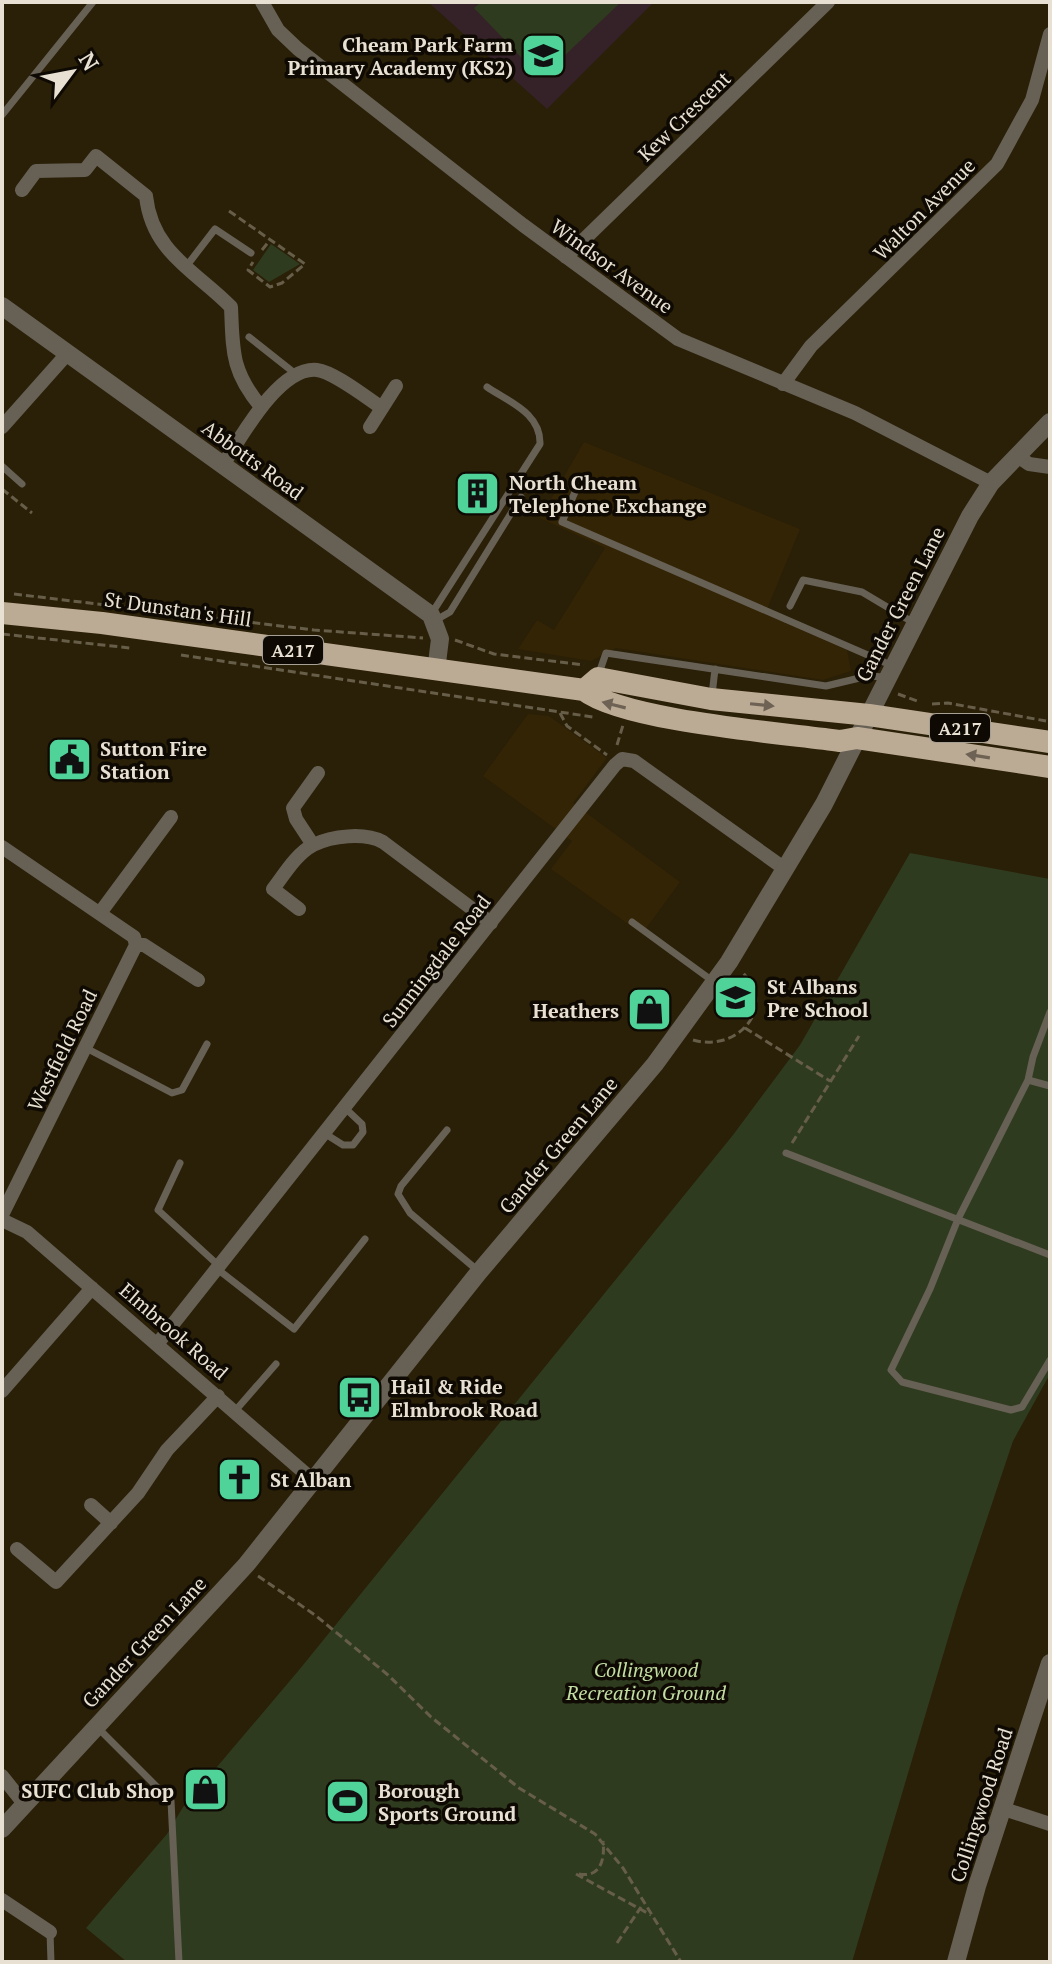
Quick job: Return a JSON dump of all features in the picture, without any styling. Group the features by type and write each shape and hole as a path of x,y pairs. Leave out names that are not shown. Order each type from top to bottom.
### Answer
{"highway":[{"name":"St Dunstan's Hill","path":"2,613 102,623 436,671 591,678 711,699 869,715"},
{"name":"St Dunstan's Hill","path":"591,678 599,701 656,715 840,741 857,738"},
{"name":"A217","path":"869,715 1050,742"},
{"name":"A217","path":"857,738 1050,767"}],"street":[{"name":"Windsor Avenue","path":"262,2 278,30 298,49 566,257 678,339 867,419 991,483"},
{"name":"Kew Crescent","path":"566,257 828,2"},
{"name":"Walton Avenue","path":"783,384 811,346 997,164 1032,100 1050,34"},
{"path":"22,190 36,171 85,170 96,156 146,196 148,215 172,255 184,269 231,307 233,360 246,389 261,407"},
{"name":"Abbotts Road","path":"2,306 433,617"},
{"path":"2,427 67,354"},
{"path":"223,465 261,407 275,391 297,377 319,370 382,408"},
{"path":"370,427 396,386"},
{"name":"Gander Green Lane","path":"2,1829 246,1565 479,1272 678,1033 729,962 824,804 869,715 892,679 914,623 991,483 1050,422"},
{"path":"1016,455 1029,464 1050,467"},
{"path":"433,617 440,639 436,671"},
{"path":"622,759 634,761 785,869"},
{"name":"Sunningdale Road","path":"158,1343 622,759"},
{"path":"313,845 296,819 293,808 318,773"},
{"path":"100,913 171,817"},
{"path":"299,909 273,889 313,845 352,836 375,838 491,923"},
{"path":"4,854 100,913 134,937 136,945 144,945 198,980"},
{"name":"Westfield Road","path":"2,1217 136,945"},
{"name":"Elmbrook Road","path":"2,1217 27,1232 314,1481"},
{"path":"2,1391 92,1288"},
{"path":"17,1549 56,1582 148,1480 167,1450 218,1396"},
{"path":"91,1505 111,1523"},
{"name":"Collingwood Road","path":"956,1962 1050,1663"},
{"path":"2,1776 25,1805"},
{"path":"1004,1809 1050,1824"},
{"path":"2,1900 50,1932"}],"lane":[{"path":"2,115 93,2"},
{"path":"184,269 215,229 251,253"},
{"path":"249,337 291,367 297,377"},
{"path":"433,617 540,444 538,424 487,387"},
{"path":"2,466 22,484"},
{"path":"575,492 562,522 892,679"},
{"path":"433,617 450,612 521,497"},
{"path":"790,606 803,580 862,592 914,623"},
{"path":"591,678 606,653 832,686 868,676 892,679"},
{"path":"711,699 715,669"},
{"path":"632,922 714,982"},
{"path":"1050,1012 1028,1080 958,1219 930,1289 891,1370 895,1377 917,1387 1011,1410 1022,1407 1050,1360"},
{"path":"86,1048 172,1093 182,1090 207,1044"},
{"path":"1028,1080 1050,1086"},
{"path":"324,1133 343,1145 353,1145 363,1132 362,1124 345,1108"},
{"path":"447,1130 398,1194 410,1213 479,1272"},
{"path":"786,1153 1050,1255"},
{"path":"180,1163 158,1210 217,1266 294,1329 365,1239"},
{"path":"235,1411 276,1364"},
{"path":"96,1726 171,1801 179,1962"},
{"path":"50,1932 51,1962"}],"path":[{"path":"229,211 305,264 282,283 270,287 248,270 270,240"},
{"path":"2,489 32,513"},
{"path":"314,630 403,640 423,638"},
{"path":"2,634 132,648"},
{"path":"458,640 494,654 591,678"},
{"path":"178,654 598,717"},
{"path":"892,679 927,705 948,703 1050,722"},
{"path":"559,711 567,726 607,755 622,759"},
{"path":"611,719 624,721 616,747 622,759"},
{"path":"678,1033 715,1043 725,1042 745,1028 756,1005 755,994 749,978 729,962"},
{"path":"745,1028 830,1081"},
{"path":"786,1153 859,1036"},
{"path":"259,1577 315,1615 388,1675 431,1717 519,1788 558,1809 603,1841 681,1962"},
{"path":"603,1841 605,1858 597,1872 589,1876 576,1874 598,1889 641,1907 654,1918"},
{"path":"617,1943 641,1907"}],"shaded area":[{"name":"Cheam Park Farm Primary Academy (KS2)","path":"428,2 654,2 547,109"},
{"path":"584,442 800,529 765,614 847,650 851,671 823,680 616,648 591,661 518,649 537,620 554,630 605,548 540,518"},
{"path":"528,714 549,716 607,758 573,803 680,882 642,934 551,869 572,841 483,776"}],"green space":[{"path":"481,2 621,2 541,78 474,8"},
{"path":"271,244 300,264 269,282 253,270"},
{"name":"Collingwood Recreation Ground","path":"910,853 1050,879 1050,1374 1013,1441 958,1605 852,1962 127,1962 86,1928 167,1834 183,1807 299,1670 733,1135 800,1045"}],"place":[{"name":"Cheam Park Farm Primary Academy (KS2)","path":"544,55"},
{"name":"North Cheam Telephone Exchange","path":"478,494"},
{"name":"Sutton Fire Station","path":"69,759"},
{"name":"St Albans Pre School","path":"736,998"},
{"name":"Heathers","path":"650,1010"},
{"name":"Hail & Ride Elmbrook Road","path":"360,1398"},
{"name":"St Alban","path":"239,1479"},
{"name":"SUFC Club Shop","path":"205,1790"},
{"name":"Borough Sports Ground","path":"347,1801"}]}
